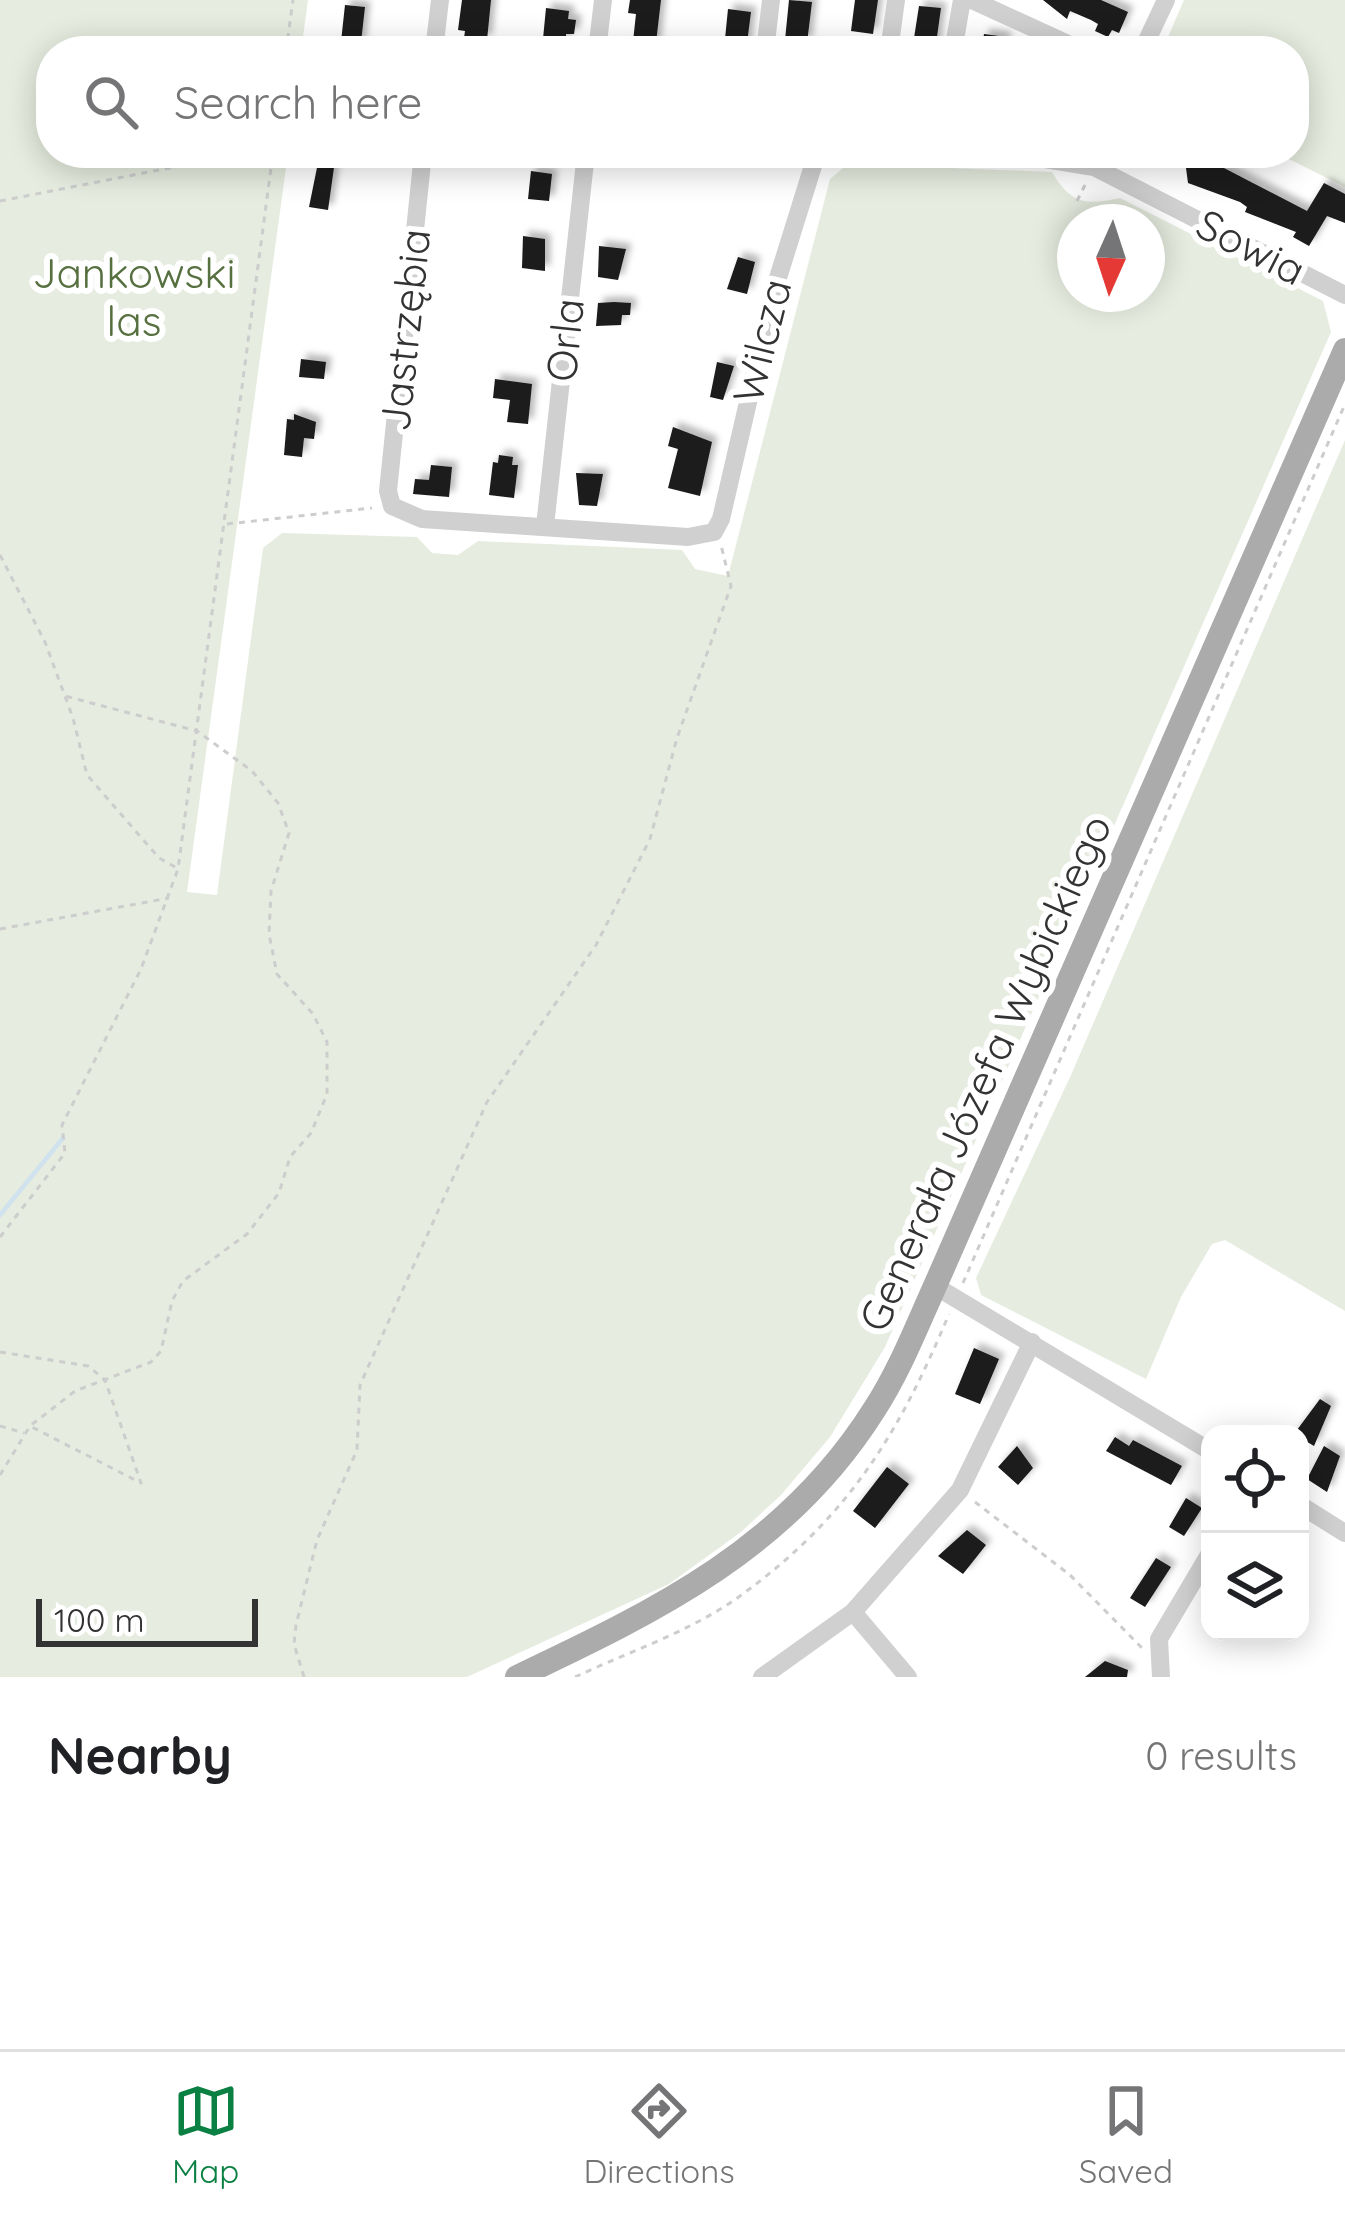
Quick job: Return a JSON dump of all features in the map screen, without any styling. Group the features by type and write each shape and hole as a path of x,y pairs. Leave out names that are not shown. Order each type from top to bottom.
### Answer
{"main road":[{"name":"Generała Józefa Wybickiego","path":"517,1677 670,1603 757,1541 825,1474 875,1410 946,1291 1345,350"}],"street":[{"path":"436,36 440,0"},
{"path":"599,36 603,0"},
{"path":"767,36 771,0"},
{"path":"891,36 896,0"},
{"path":"956,36 962,0"},
{"path":"972,0 1050,36"},
{"path":"1149,36 1166,0"},
{"name":"Jastrzębia","path":"392,506 388,491 421,168"},
{"name":"Orla","path":"545,526 584,168"},
{"name":"Wilcza","path":"714,532 799,199 812,168"},
{"name":"Sowia","path":"1111,168 1345,295"},
{"path":"392,506 422,519 688,537 714,532"},
{"path":"946,1291 1201,1445"},
{"path":"762,1677 853,1612 960,1490 1032,1342"},
{"path":"1309,1511 1345,1533"},
{"path":"1161,1677 1156,1652 1167,1622 1201,1567"},
{"path":"853,1612 908,1677"}],"path":[{"path":"288,36 292,0"},
{"path":"0,201 169,168"},
{"path":"0,1237 65,1154 62,1125 171,898 271,168"},
{"path":"1077,201 1092,168"},
{"path":"946,1291 1345,404"},
{"path":"225,524 392,506"},
{"path":"304,1677 294,1644 296,1625 316,1540 357,1450 359,1385 487,1102 596,945 650,838 677,738 731,586 725,553 714,532"},
{"path":"0,555 25,595 65,696 86,776 159,858 178,869"},
{"path":"0,1475 30,1426 75,1391 151,1362 161,1351 172,1301 183,1282 247,1234 279,1193 290,1157 310,1132 326,1094 327,1042 313,1014 277,974 269,934 271,891 289,832 278,803 252,771 197,731 65,696"},
{"path":"0,929 171,898"},
{"path":"0,1352 88,1366 105,1380 141,1483 30,1426"},
{"path":"0,1426 26,1433"},
{"path":"960,1490 1070,1575 1146,1652 1156,1652"}],"green space":[{"name":"Jankowski las","path":"0,0 308,0 303,36 36,36 36,168 286,168 187,892 217,895 263,548 282,533 417,537 432,553 458,555 478,541 682,550 695,569 728,576 830,179 843,168 1052,172 1080,200 1120,198 1132,204 1057,204 1057,312 1165,312 1165,221 1323,301 1331,332 885,1347 830,1437 781,1495 741,1532 669,1584 467,1677 0,1677"},
{"path":"1184,0 1345,0 1345,187 1307,168 1309,36 1168,36"},
{"path":"1345,440 1345,1311 1225,1240 1212,1244 1181,1297 1146,1379 981,1295 976,1278 1071,1075"}],"building":[{"path":"462,0 491,0 487,36 464,36 465,31 458,30"},
{"path":"630,0 661,0 657,36 634,36 636,14 628,13"},
{"path":"789,0 812,2 808,36 785,36"},
{"path":"855,0 878,0 873,34 851,31"},
{"path":"1043,0 1101,0 1128,12 1119,33 1112,30 1109,36 1095,31 1098,24 1070,11 1067,19"},
{"path":"345,5 365,7 362,36 342,36"},
{"path":"919,6 941,8 937,36 914,36"},
{"path":"546,8 569,11 568,19 576,20 574,34 543,36"},
{"path":"728,9 751,12 748,36 725,36"},
{"path":"317,168 334,168 328,210 309,207"},
{"path":"1186,168 1224,168 1307,211 1324,183 1345,194 1345,223 1327,216 1309,246 1293,237 1296,232 1245,212 1247,207 1240,202 1188,183"},
{"path":"531,171 552,174 549,201 528,199"},
{"path":"523,236 545,239 545,271 522,268"},
{"path":"599,246 626,249 618,280 598,277"},
{"path":"738,257 755,262 747,294 727,289"},
{"path":"598,303 631,303 630,315 622,315 621,325 596,326"},
{"path":"301,359 326,362 324,379 299,377"},
{"path":"717,362 734,366 723,400 710,397"},
{"path":"495,379 532,384 528,424 507,422 510,400 493,398"},
{"path":"294,414 316,422 314,439 304,438 302,457 284,455 287,419 294,420"},
{"path":"673,427 712,442 700,496 668,488 678,449 668,446"},
{"path":"499,455 513,457 512,465 518,465 514,498 489,495 493,462 498,463"},
{"path":"431,465 452,467 449,497 413,494 415,479 429,480"},
{"path":"576,473 603,474 597,506 579,505"},
{"path":"974,1348 999,1359 980,1404 955,1394"},
{"path":"1320,1399 1331,1406 1314,1446 1309,1443 1309,1425 1301,1425"},
{"path":"1115,1437 1129,1446 1133,1440 1182,1466 1171,1485 1106,1451"},
{"path":"1017,1446 1033,1468 1018,1485 998,1467"},
{"path":"1324,1446 1340,1456 1327,1492 1309,1480"},
{"path":"887,1467 909,1484 875,1528 853,1511"},
{"path":"1186,1498 1201,1507 1184,1536 1169,1527"},
{"path":"967,1530 986,1545 963,1574 938,1556"},
{"path":"1156,1558 1171,1567 1145,1607 1130,1598"},
{"path":"1105,1661 1128,1670 1127,1677 1085,1677"}],"waterway":[{"path":"0,1215 63,1138"}]}
